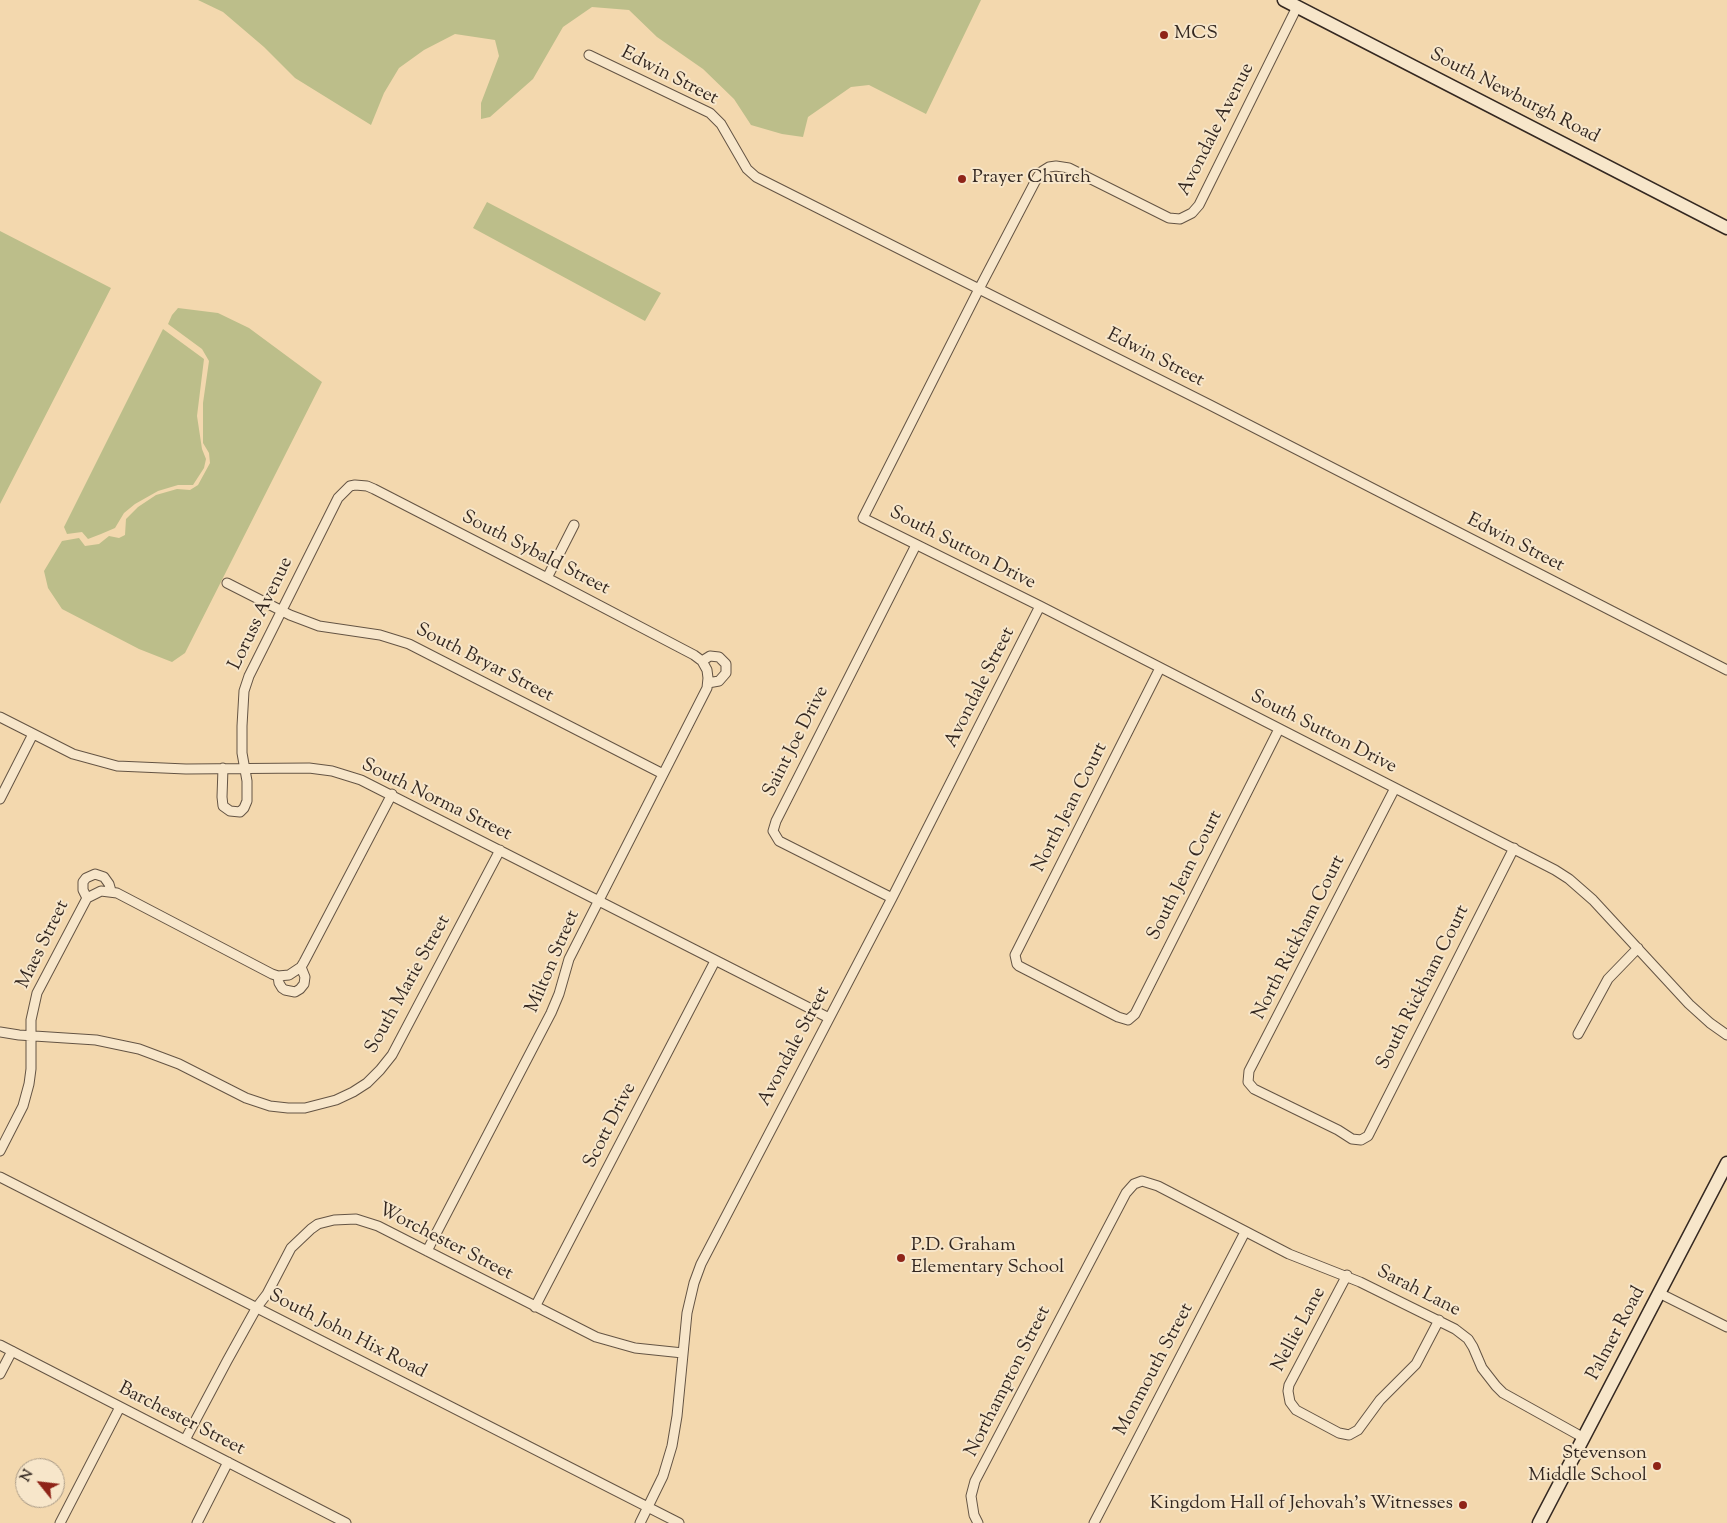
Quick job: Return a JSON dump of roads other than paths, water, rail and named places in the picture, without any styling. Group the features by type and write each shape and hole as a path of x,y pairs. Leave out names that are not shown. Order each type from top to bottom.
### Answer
{"main road":[{"name":"South Newburgh Road","path":"1284,0 1727,228"},
{"name":"Palmer Road","path":"1539,1523 1727,1162"}],"street":[{"name":"Avondale Avenue","path":"979,289 1036,178 1049,167 1060,165 1069,168 1169,218 1180,219 1192,214 1199,205 1297,7"},
{"name":"Edwin Street","path":"589,55 710,113 721,124 747,169 756,177 1727,670"},
{"name":"South Sutton Drive","path":"979,289 863,518 1040,606 1514,848 1569,879 1593,900 1689,1004 1727,1035"},
{"name":"South Sybald Street","path":"350,486 360,485 374,489 694,655 702,661 707,670 708,683"},
{"name":"Loruss Avenue","path":"223,768 223,804 227,810 234,812 242,810 246,801 247,781 242,753 244,691 253,665 338,498 350,486"},
{"path":"547,578 574,525"},
{"name":"Saint Joe Drive","path":"892,898 779,841 773,831 776,820 916,545"},
{"name":"South Bryar Street","path":"227,583 281,610 319,626 380,635 409,644 663,774"},
{"name":"Avondale Street","path":"640,1523 663,1476 672,1446 689,1300 701,1264 892,898 1040,606"},
{"name":"South Sybald Street","path":"702,661 710,656 719,657 726,664"},
{"name":"Milton Street","path":"427,1251 551,1013 559,994 569,959 708,683 719,681 726,673 726,664"},
{"name":"North Jean Court","path":"1110,1013 1017,964 1014,955 1160,668"},
{"name":"South Norma Street","path":"0,717 73,754 104,764 136,768 293,767 325,770 361,780 392,794 829,1018"},
{"name":"South Jean Court","path":"1110,1013 1128,1020 1136,1014 1279,729"},
{"path":"0,798 33,734"},
{"name":"North Rickham Court","path":"1361,1140 1352,1139 1251,1086 1247,1077 1395,788"},
{"name":"Maes Street","path":"0,1151 26,1096 31,1069 32,1011 37,993 86,898 96,892 111,891 278,976 282,988 294,992 304,984 305,977 301,967 392,794"},
{"name":"South Rickham Court","path":"1361,1140 1368,1136 1514,848"},
{"name":"South Marie Street","path":"0,1032 96,1040 139,1049 179,1064 246,1098 270,1106 305,1108 336,1100 353,1092 367,1082 392,1055 500,850"},
{"name":"Maes Street","path":"86,898 83,882 86,878 95,874 104,877 111,891"},
{"path":"1578,1034 1608,978 1638,948"},
{"name":"Scott Drive","path":"535,1307 715,961"},
{"path":"278,976 289,975 301,967"},
{"name":"South John Hix Road","path":"0,1177 679,1523"},
{"name":"Northampton Street","path":"978,1523 972,1506 971,1496 975,1481 1130,1187 1137,1182 1150,1182 1245,1232"},
{"name":"Worchester Street","path":"185,1440 291,1248 304,1234 318,1224 343,1218 366,1221 582,1331 608,1342 635,1348 683,1353"},
{"name":"Sarah Lane","path":"1245,1232 1318,1267 1347,1275 1455,1329 1468,1339 1488,1376 1504,1393 1584,1438"},
{"name":"Monmouth Street","path":"1094,1523 1245,1232"},
{"name":"Nellie Lane","path":"1347,1275 1289,1385 1288,1391 1290,1402 1296,1410 1339,1433 1349,1435 1358,1430 1380,1400 1416,1364 1439,1320"},
{"path":"1659,1293 1727,1327"},
{"name":"Barchester Street","path":"0,1345 228,1462 334,1520 346,1523"},
{"path":"0,1374 12,1352"},
{"path":"60,1523 120,1407"},
{"path":"197,1523 228,1462"}],"place":[{"name":"MCS","path":"1164,35"},
{"name":"Prayer Church","path":"962,179"},
{"name":"P.D. Graham Elementary School","path":"901,1258"},
{"name":"Stevenson Middle School","path":"1657,1466"},
{"name":"Kingdom Hall of Jehovah's Witnesses","path":"1463,1505"}]}
